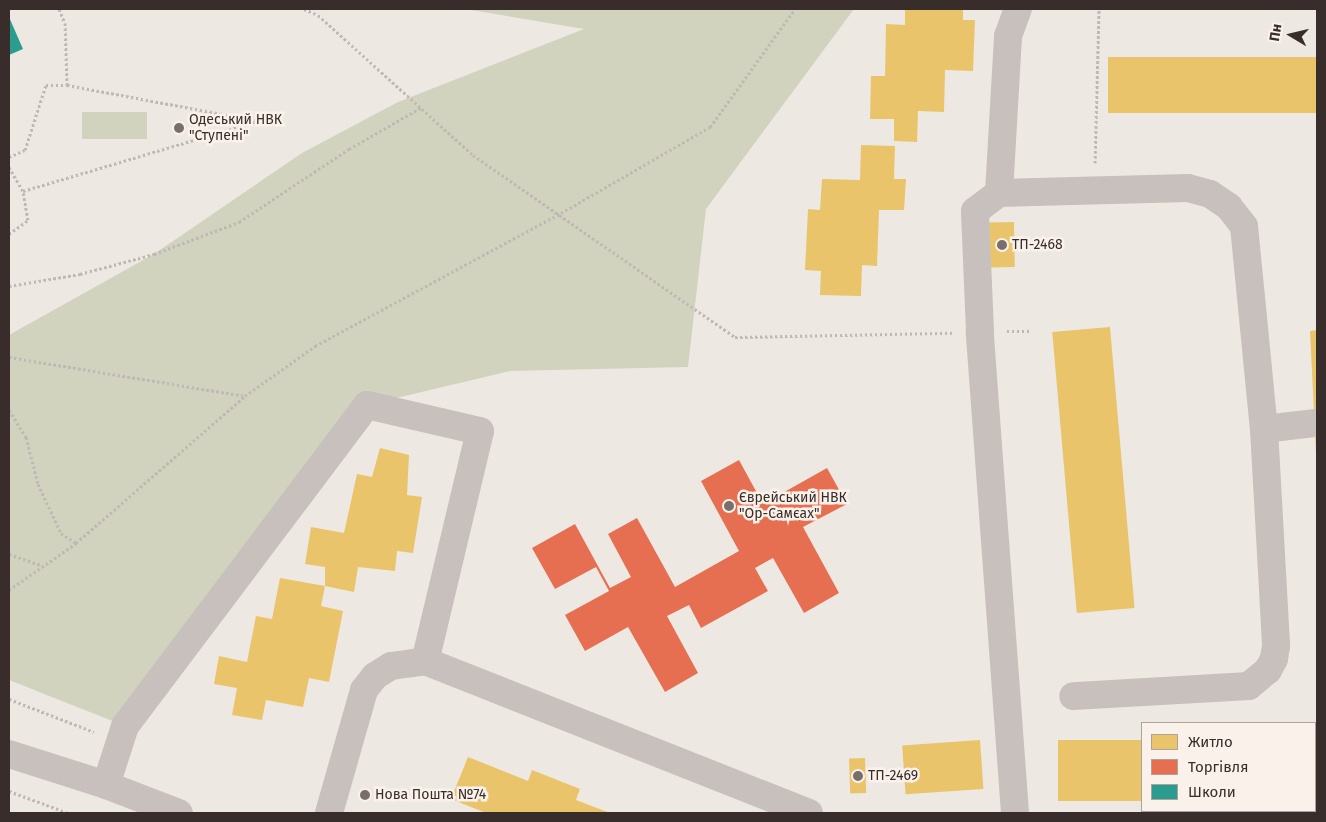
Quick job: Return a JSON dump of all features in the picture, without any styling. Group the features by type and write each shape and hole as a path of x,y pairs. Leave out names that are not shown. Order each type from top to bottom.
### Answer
{"street":[{"path":"999,193 1008,36 1018,9"},
{"path":"1015,813 980,332 975,211 999,193 1188,188 1210,194 1229,207 1244,226 1264,429 1276,646 1268,670 1249,686 1073,696"},
{"path":"106,785 125,726 367,405 480,431 424,661"},
{"path":"1264,429 1314,422"},
{"path":"329,813 364,690 375,676 391,666 424,661 810,813"},
{"path":"9,754 106,785 179,813"}],"path":[{"path":"59,9 65,23 67,86"},
{"path":"304,9 318,15 473,155 735,337 1028,331"},
{"path":"9,590 76,543 245,396 314,346 560,214 710,127 795,9"},
{"path":"1095,163 1099,9"},
{"path":"9,157 26,150 46,85 67,86 259,121 23,191"},
{"path":"9,286 80,274 154,254 239,222 348,149 422,107"},
{"path":"9,167 23,191 28,220 9,234"},
{"path":"9,357 245,396"},
{"path":"9,410 26,438 38,484 61,534 76,543"},
{"path":"9,554 43,566"},
{"path":"9,699 120,742"},
{"path":"9,791 68,813"}],"green space":[{"path":"465,9 854,9 706,209 688,367 510,371 367,405 125,726 9,680 9,335 154,254 302,153 398,102 584,29"},
{"path":"82,112 147,112 147,139 82,139"}],"building: Житло":[{"path":"905,9 963,9 963,20 975,20 973,71 945,70 944,112 918,111 917,142 894,141 894,119 870,119 871,76 885,76 886,24 905,25"},
{"path":"1108,57 1317,57 1317,113 1108,113"},
{"path":"861,145 895,146 894,179 906,179 904,210 879,210 877,266 862,265 861,296 820,295 821,271 805,270 808,209 820,210 822,179 860,180"},
{"name":"ТП-2468","path":"989,222 1014,222 1015,267 990,267"},
{"path":"1110,327 1135,608 1077,613 1052,332"},
{"path":"1317,330 1317,453 1316,453 1310,331"},
{"path":"380,448 409,455 407,495 422,497 413,553 397,551 395,571 358,567 354,592 325,586 325,567 305,564 311,527 344,533 357,474 372,477"},
{"path":"280,578 325,586 321,606 343,611 329,682 309,678 303,707 266,700 262,720 232,715 237,688 214,684 219,656 247,662 256,616 272,619"},
{"path":"980,740 983,789 906,794 902,745"},
{"path":"1058,740 1141,740 1141,801 1058,801"},
{"path":"468,757 528,781 532,770 580,789 576,800 610,813 486,813 451,799"},
{"name":"ТП-2469","path":"865,758 866,793 850,794 849,759"}],"building: Торгівля":[{"path":"739,460 763,504 827,468 847,504 803,527 839,593 804,613 773,558 755,568 768,591 701,628 689,605 667,616 698,673 665,692 628,627 585,651 565,615 609,591 596,567 555,589 532,548 575,524 610,588 631,577 608,534 637,518 675,587 739,551 701,481"}],"building: Школи":[{"path":"9,17 23,49 9,55"}],"place":[{"name":"Одеський НВК \"Ступені\"","path":"179,128"},
{"name":"ТП-2468","path":"1002,245"},
{"name":"Єврейський НВК \"Ор-Самєах\"","path":"729,506"},
{"name":"ТП-2469","path":"858,776"},
{"name":"Нова Пошта №74","path":"365,795"}]}
